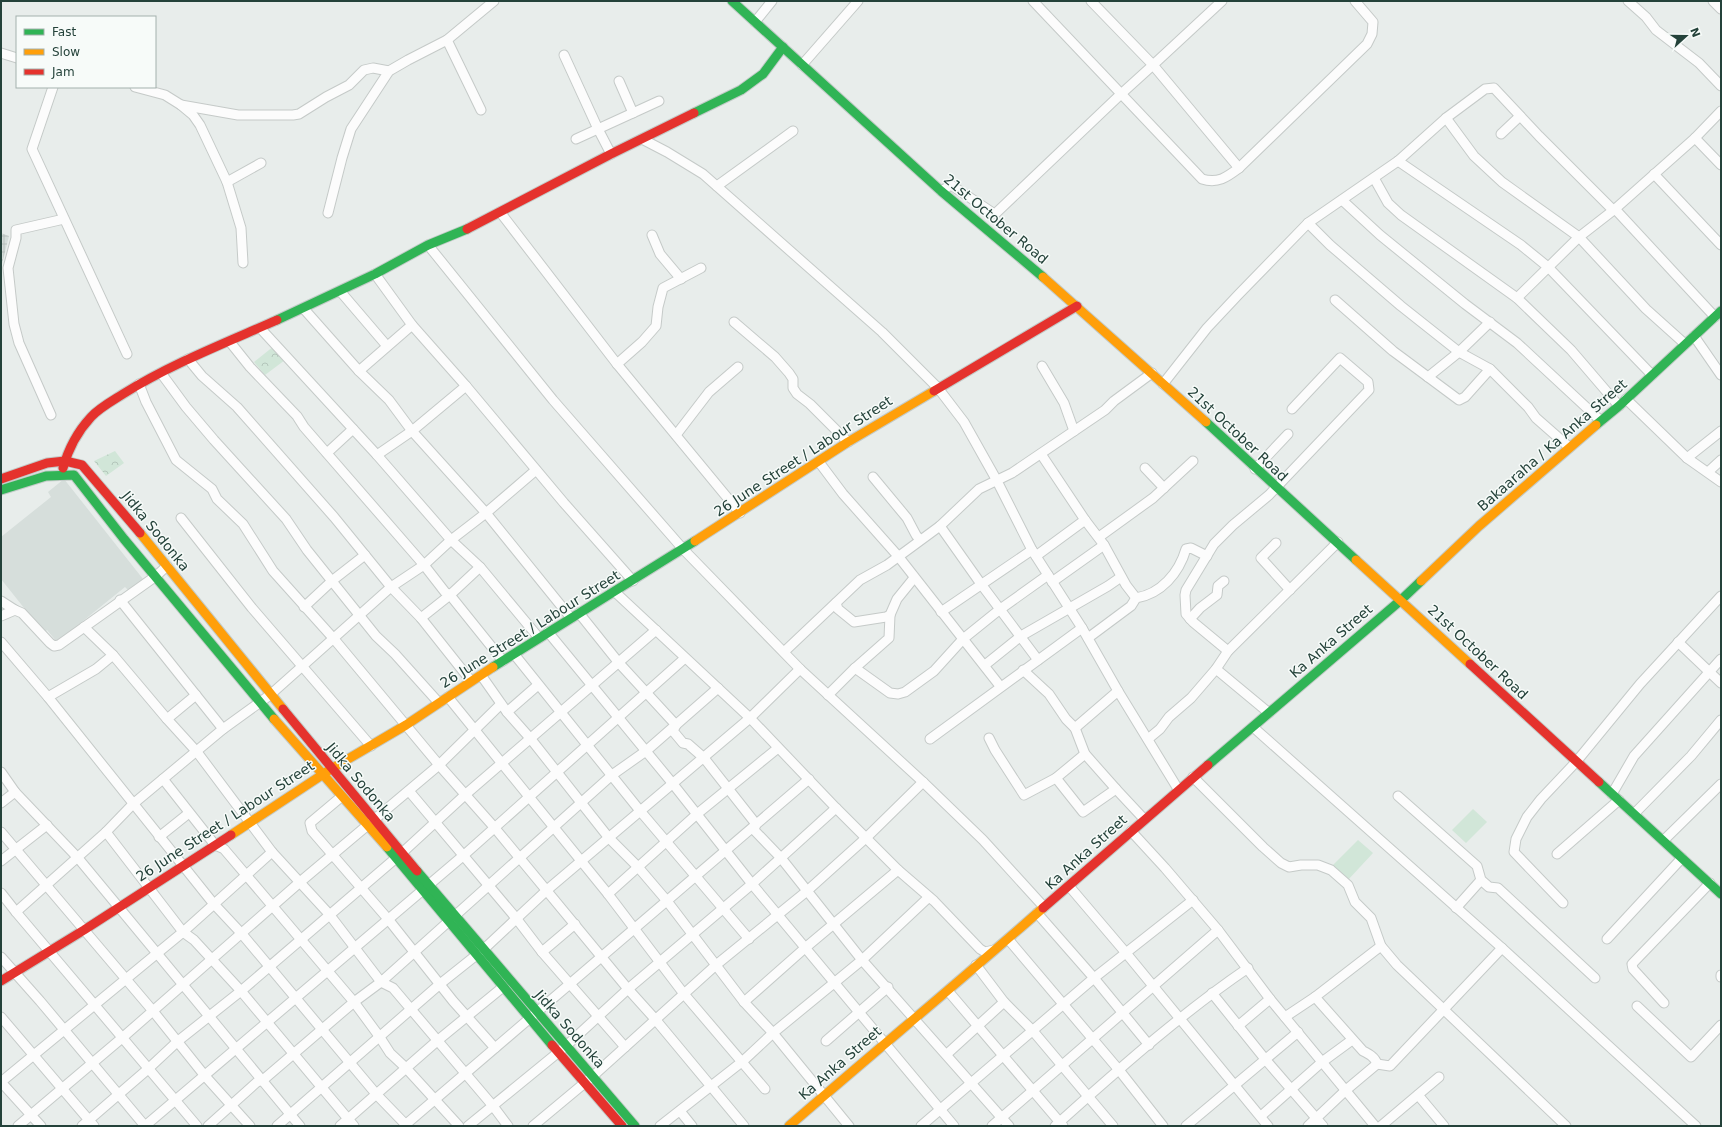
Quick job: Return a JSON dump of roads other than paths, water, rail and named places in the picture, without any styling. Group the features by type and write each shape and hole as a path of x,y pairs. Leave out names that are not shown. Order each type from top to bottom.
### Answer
{"street":[{"path":"328,213 351,129 389,71 447,40 494,1"},
{"name":"21st October Road","path":"732,1 941,191 1077,306 1152,373 1162,384 1276,488 1338,542 1721,894"},
{"path":"755,22 772,1"},
{"path":"802,65 858,1"},
{"path":"1033,1 1202,179 1214,182 1224,179 1240,168 1367,44 1372,34 1374,22 1355,1"},
{"path":"1091,1 1153,65 1240,168"},
{"path":"941,191 951,185 996,213 1120,94 1222,1"},
{"path":"1628,1 1646,17 1656,30 1699,63 1721,86"},
{"path":"1713,1 1721,9"},
{"path":"447,40 480,110"},
{"path":"64,461 47,463 3,479 4,489 61,473 64,461 77,436 91,417 109,403 139,384 188,359 304,309 375,274 428,245 457,234 611,154 741,90 763,74 783,47"},
{"path":"1,54 16,58"},
{"path":"564,55 611,154"},
{"path":"181,105 238,115 293,116 349,85 364,70 373,68 389,71"},
{"path":"618,81 633,113"},
{"path":"53,88 32,149 127,354"},
{"path":"139,88 165,95 193,115 200,125 226,182 241,228 243,262"},
{"path":"1162,384 1212,322 1308,223 1398,162 1446,118 1485,89 1490,88 1494,88 1520,116 1718,314"},
{"path":"576,138 658,101"},
{"path":"1517,298 1579,237 1614,209 1695,138 1721,111"},
{"path":"1501,134 1520,116"},
{"path":"1446,118 1472,153 1502,182 1579,237 1646,309 1685,344"},
{"path":"717,186 793,131"},
{"path":"1695,138 1721,165"},
{"path":"642,139 689,165 717,186 882,332 938,388 964,422 996,479 1034,553 1082,628 1118,692 1178,789"},
{"path":"1398,162 1521,245 1548,267 1652,375"},
{"path":"226,182 262,163"},
{"path":"1654,174 1721,245"},
{"path":"1374,178 1388,203 1401,215 1517,298 1623,402 1687,458 1721,482"},
{"path":"1342,200 1380,235 1517,343 1601,421"},
{"path":"500,212 617,364 740,513"},
{"path":"51,414 19,343 14,324 8,268 16,238 16,230 64,219"},
{"path":"1308,223 1330,245 1401,306 1459,352 1490,369 1528,407 1536,418 1569,447"},
{"path":"652,235 660,254 682,279"},
{"path":"428,245 553,400 683,549 785,651 800,669 923,782 983,840 1044,907"},
{"path":"617,364 642,342 656,326 658,307 663,288 666,285 682,279 701,268"},
{"path":"375,274 412,325 633,581"},
{"path":"340,291 386,346"},
{"path":"1335,300 1393,351 1458,400 1462,400 1490,369"},
{"name":"26 June Street / Labour Street","path":"1,981 84,930 331,769 406,725 481,674 575,615 633,581 740,513 848,442 1077,306"},
{"path":"304,309 359,371 389,400 412,431 575,615 676,725"},
{"name":"Bakaaraha / Ka Anka Street","path":"1401,600 1479,526 1623,402 1718,314"},
{"path":"734,322 775,357 789,373 797,394 810,404 848,442"},
{"path":"1428,377 1459,352 1490,322"},
{"path":"359,371 412,325"},
{"path":"260,329 377,455 451,540 480,567 539,638"},
{"path":"1694,336 1721,375"},
{"path":"230,342 250,367 297,416 304,427 424,565 445,592 450,595 503,661"},
{"path":"1228,651 1186,614 1185,595 1214,544 1233,525 1276,488 1369,390 1370,386 1368,382 1340,358 1292,409"},
{"path":"188,359 202,376 237,407 334,516 391,587 421,618 471,681"},
{"path":"1042,366 1064,403 1074,431"},
{"path":"676,435 709,392 738,367"},
{"path":"161,373 200,424 286,519 308,550 376,636 395,654 438,703"},
{"path":"785,651 860,580 887,565 940,526 979,489 1012,472 1041,454 1105,410 1114,401 1152,373"},
{"path":"139,384 146,402 176,460 212,489 217,499 244,524 273,571 334,639 439,765 466,794 628,989 656,1019 744,1126"},
{"path":"377,455 412,431 466,386"},
{"path":"327,453 353,430"},
{"path":"1687,458 1721,431"},
{"path":"1255,469 1288,434"},
{"path":"1041,454 1085,520 1102,541 1121,577 1136,598"},
{"path":"1708,472 1721,460"},
{"name":"Jidka Sodonka","path":"64,461 82,465 167,566 331,769 371,822 533,1015 558,1052 622,1126"},
{"path":"855,668 890,693 905,692 934,671 963,638 999,610 1050,579 1102,541 1193,461"},
{"path":"819,462 843,494 898,556 1000,686"},
{"path":"1145,468 1164,488"},
{"path":"16,912 78,858 133,804 162,779 197,752 223,729 270,695 391,587 424,565 451,540 486,513 536,470"},
{"name":"Jidka Sodonka","path":"61,473 74,475 322,775 341,797 371,822"},
{"path":"873,477 907,518 920,540"},
{"path":"181,518 252,608 371,746"},
{"path":"941,612 981,584 1034,553 1085,520"},
{"path":"940,526 999,610 1038,660"},
{"path":"1148,739 1160,729 1169,717 1191,698 1216,669 1228,651 1338,542"},
{"path":"1276,543 1261,558 1290,590"},
{"path":"1136,598 1145,597 1160,589 1174,573 1188,548 1207,556"},
{"path":"304,607 332,580 365,555"},
{"path":"1,601 22,613 54,646 59,645 120,600 156,576 167,566"},
{"path":"421,618 450,595 480,567"},
{"path":"985,665 1020,636 1108,586 1121,577"},
{"path":"828,695 855,668 889,638 890,615 897,599 914,578"},
{"path":"1190,619 1200,608 1217,595 1218,586 1224,581"},
{"path":"615,592 750,718 836,808 867,837 898,870 929,897 980,949 985,952 994,950"},
{"path":"1563,903 1514,852 1516,839 1527,817 1576,762 1640,684 1721,596"},
{"path":"1088,638 1131,606 1136,598"},
{"path":"120,600 223,729"},
{"name":"Ka Anka Street","path":"789,1126 884,1042 948,991 1037,914 1193,776 1253,728 1401,600"},
{"path":"836,603 838,609 854,622 890,615"},
{"path":"1,616 15,610"},
{"path":"84,627 113,655 197,752 272,852 329,914 381,982 393,988 493,1106 508,1126"},
{"path":"930,739 1000,686 1082,628"},
{"path":"1,1018 61,1089 88,1124 178,1041 241,991 399,855 530,738 656,630"},
{"path":"548,632 673,784 778,916 954,1126"},
{"path":"1678,642 1721,683"},
{"path":"3,647 48,697 213,903 242,934 377,1095 406,1126 570,983 634,930 809,779"},
{"path":"514,654 560,712 588,744 641,812 749,939"},
{"path":"48,697 96,668 113,655"},
{"path":"1,957 65,1030 145,1126 464,855 556,771 685,658"},
{"path":"1557,854 1616,797 1634,756 1721,659"},
{"path":"277,1126 410,1009 480,952 547,890 641,812 750,718 800,669"},
{"path":"1216,669 1269,713"},
{"path":"1024,670 1049,694 1066,719 1075,728 1085,754 1144,819"},
{"path":"481,674 507,712 583,803 609,838 638,866 667,901 744,1002 850,1126"},
{"path":"507,712 538,685"},
{"path":"208,1126 257,1082 263,1080 322,1028 381,982 453,919 519,858 583,803 612,775 646,751 718,688"},
{"path":"1075,728 1118,692"},
{"path":"167,719 196,695"},
{"path":"448,697 553,829 608,894 684,994 743,1061 765,1089"},
{"path":"18,1126 122,1038 300,882 439,765 501,704"},
{"path":"1634,814 1691,756 1721,720"},
{"path":"676,725 673,731 683,743 688,744 704,758 756,824"},
{"path":"1253,728 1502,948 1696,1126"},
{"path":"989,738 1024,795 1056,778 1085,754"},
{"path":"608,894 697,814 778,748"},
{"path":"1,772 15,792 78,858 300,1126"},
{"path":"1193,776 1263,847 1281,863 1289,867 1318,865 1331,870 1348,885 1355,902 1371,918 1382,946 1397,965 1566,1126"},
{"path":"1056,778 1082,812 1116,789"},
{"path":"162,779 214,845 224,849 301,938 354,1002 390,1053 406,1068 459,1126"},
{"path":"534,1126 585,1083 716,965 807,891 867,837 923,782"},
{"path":"1664,840 1721,784"},
{"path":"409,791 464,855 542,952 625,1046"},
{"path":"1,803 15,792"},
{"path":"1398,796 1477,866 1481,880 1489,887 1498,888 1595,978"},
{"path":"341,797 312,820 310,825 312,831 388,919 440,984 495,1048"},
{"path":"468,1126 566,1046 628,989 752,884 836,808"},
{"path":"160,837 189,813"},
{"path":"756,824 754,830 781,858 862,960 888,987 1009,1126"},
{"path":"1,861 47,825"},
{"path":"1131,831 1218,930 1248,968 1270,1000 1376,1126"},
{"path":"1,832 153,1011 205,1076 250,1126"},
{"path":"106,832 183,932 194,940 269,1022 351,1122"},
{"path":"41,1126 1,1082 96,1005 125,978 183,932 213,903 272,852"},
{"path":"1607,939 1682,858"},
{"path":"744,1002 805,948 898,870"},
{"path":"1456,908 1481,880"},
{"path":"1664,1003 1633,969 1632,964 1710,883"},
{"path":"1069,886 1268,1126"},
{"path":"1,893 49,952 96,1005 197,1126"},
{"path":"660,1126 710,1085 743,1061 772,1033 862,960 929,897"},
{"path":"921,1126 1004,1057 1094,978 1193,900"},
{"path":"1037,914 1094,978 1149,1045"},
{"path":"542,952 575,924"},
{"path":"992,1126 1093,1040 1218,930"},
{"path":"1008,939 1119,1070 1163,1126"},
{"path":"1285,1017 1315,997 1382,946"},
{"path":"1308,1126 1346,1090 1377,1064 1390,1066 1502,948"},
{"name":"Jidka Sodonka","path":"480,952 503,987 566,1046 635,1126"},
{"path":"976,966 1004,1002 1032,1031 1114,1126"},
{"path":"948,991 977,1027 1033,1091 1059,1125 1088,1096 1180,1019 1212,993 1248,968"},
{"path":"340,1126 351,1122 406,1068 503,987"},
{"path":"826,1041 888,987"},
{"path":"1212,993 1265,1059 1323,1126"},
{"path":"1315,997 1352,1040 1363,1051 1370,1054 1376,1060 1377,1064"},
{"path":"1238,1026 1270,1000"},
{"path":"947,1054 1004,1002"},
{"path":"1637,1006 1692,1057 1720,1029"},
{"path":"1186,1126 1298,1032"},
{"path":"1261,1116 1322,1062 1352,1040"},
{"path":"1381,1126 1439,1077"},
{"path":"1418,1095 1444,1126"},
{"path":"680,1111 692,1126"}]}
